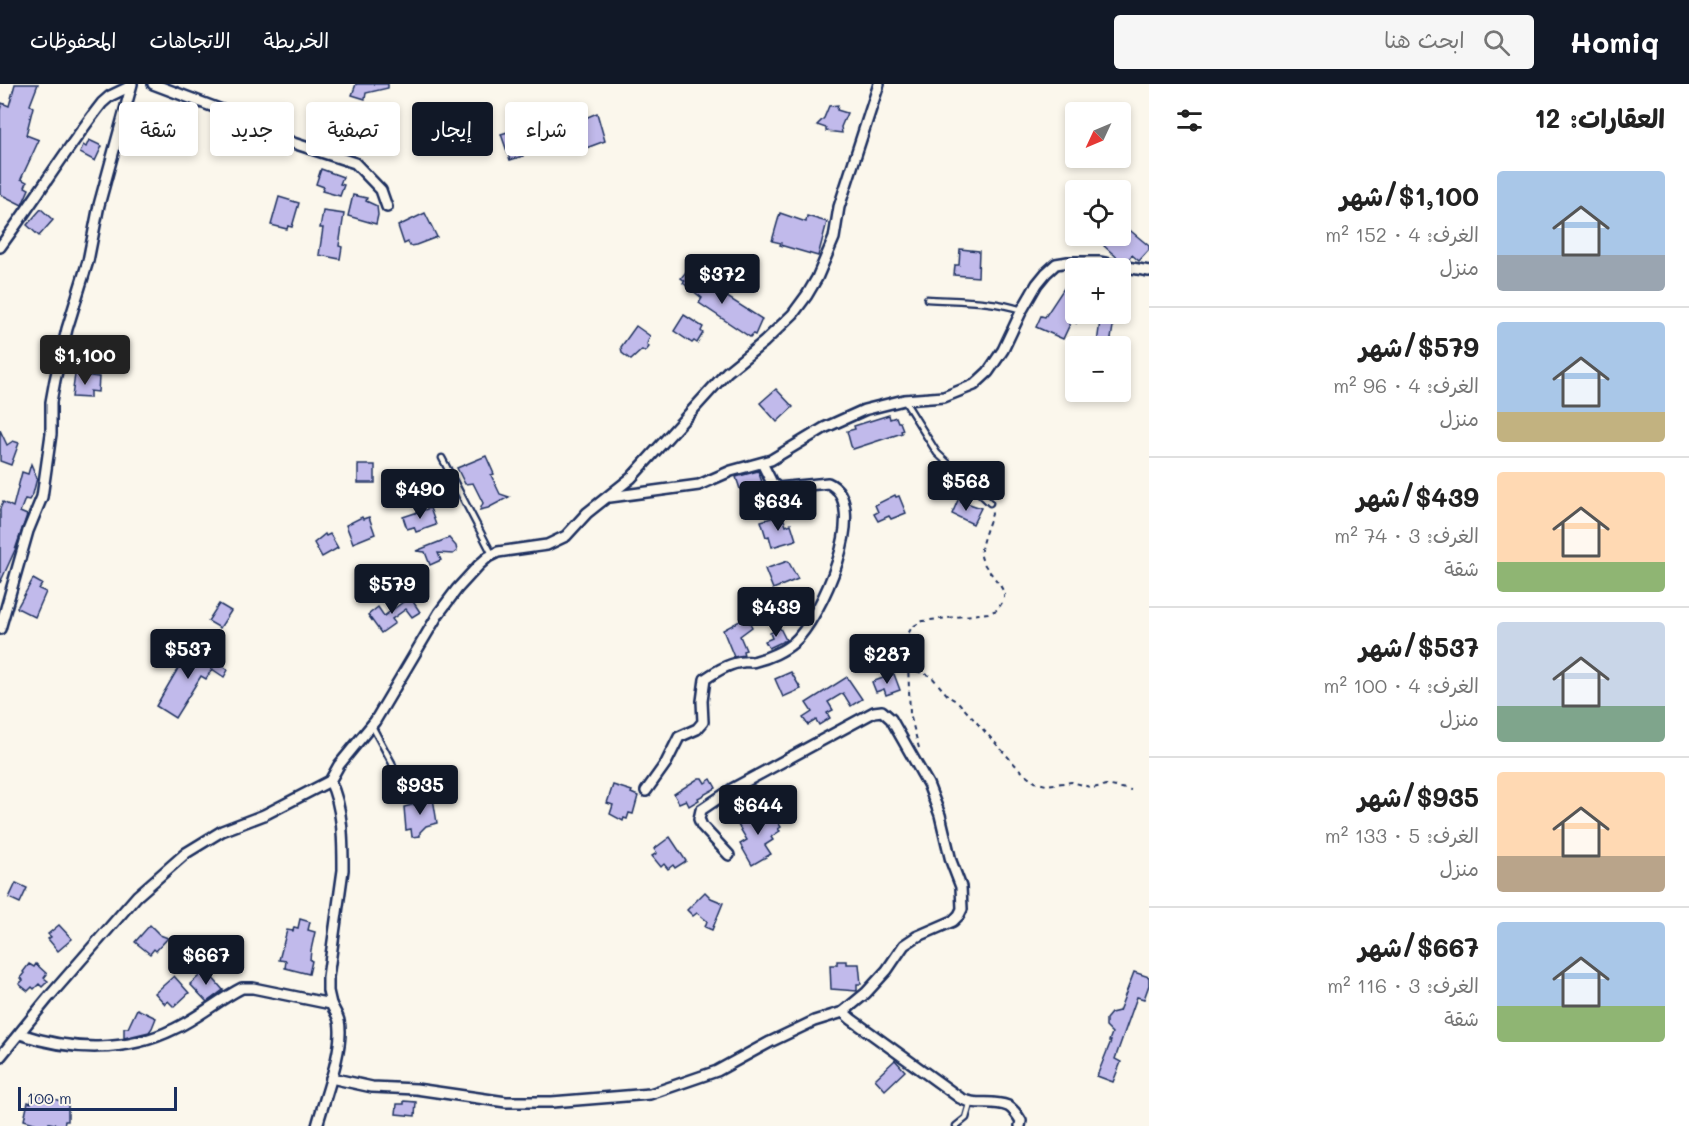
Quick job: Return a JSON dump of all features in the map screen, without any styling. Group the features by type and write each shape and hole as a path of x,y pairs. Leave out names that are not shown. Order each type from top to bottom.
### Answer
{"street":[{"path":"153,84 243,118 293,143 355,163 381,190 387,207"},
{"path":"0,1057 136,896 186,853 222,831 264,815 330,781 339,765 371,725 439,613 479,565 493,555 509,549 547,545 566,536 587,513 609,497 645,464 726,372 780,328 807,296 834,238 839,207 879,84"},
{"path":"0,247 26,212 54,166 102,103 110,96 132,85"},
{"path":"0,629 28,531 42,497 51,434 51,402 55,380 67,329 88,261 99,205 132,85"},
{"path":"609,497 699,485 731,471 771,460 843,418 864,410 904,400 944,397 974,385 988,372 1003,350 1037,284 1056,264 1099,262 1149,271"},
{"path":"646,791 666,763 680,737 697,729 703,722 702,701 705,679 720,670 742,662 754,662 793,643 816,612 834,573 843,547 845,515 841,495 836,486 828,483 778,488 772,483 762,463"},
{"path":"331,1078 372,1087 425,1090 506,1102 552,1102 650,1094 717,1071 814,1021 843,1012 859,1000 880,978 904,945 916,937 953,921 960,915 962,909 961,887 951,861 940,814 928,784 891,719 882,711 874,712 732,789 701,810 699,819 702,826 729,855"},
{"path":"317,1126 340,1037 339,1020 331,1004 328,991 343,870 339,805 330,781"},
{"path":"20,1034 39,1041 82,1047 106,1048 130,1044 157,1037 175,1029 242,988 253,988 331,1004"},
{"path":"843,1012 970,1104 991,1102 1010,1107 1021,1121 1020,1126"}],"lane":[{"path":"927,299 976,302 1022,310"},
{"path":"904,400 937,453 990,503"},
{"path":"442,458 493,555"},
{"path":"371,725 392,763 400,789"},
{"path":"956,1126 966,1118 970,1104"}],"path":[{"path":"916,763 919,748 910,714 905,642 912,627 923,621 997,610 1004,597 1003,591 985,567 981,557 992,514 990,503"},
{"path":"908,668 931,675 949,697 958,702 1019,769 1035,782 1046,785 1072,782 1093,788 1106,785 1131,789"}],"building":[{"path":"15,84 38,84 30,105 33,107 26,135 39,140 21,179 27,182 25,187 29,189 22,205 0,194 0,110 2,103 9,106"},
{"path":"356,84 388,84 388,88 366,93 365,99 352,95"},
{"path":"838,105 837,110 847,113 841,127 842,133 826,131 826,128 817,125 824,118 829,106"},
{"path":"597,113 605,141 588,147 588,117"},
{"path":"505,133 505,146 501,134"},
{"path":"89,140 102,146 95,161 80,153 83,145 86,147"},
{"path":"509,156 523,156 510,160"},
{"path":"321,169 343,177 340,184 344,185 340,196 322,191 324,187 316,184"},
{"path":"353,195 367,198 366,201 377,206 376,224 348,216"},
{"path":"279,197 299,203 292,227 288,226 287,229 271,225"},
{"path":"41,209 53,220 39,236 27,225"},
{"path":"323,211 344,214 339,246 342,247 340,259 319,255"},
{"path":"425,213 437,237 416,245 410,246 408,242 404,244 398,226"},
{"path":"780,213 806,222 807,216 827,222 818,256 772,241"},
{"path":"1131,231 1149,246 1149,250 1139,261 1132,255 1130,258 1118,258 1104,246 1131,246"},
{"path":"960,249 979,251 978,277 954,275 955,265 959,265"},
{"path":"690,267 701,275 699,279 762,319 755,335 750,337 699,303 702,298 683,283 685,281 681,278"},
{"path":"1065,287 1065,324 1070,324 1063,339 1036,327 1041,316 1045,317"},
{"path":"684,315 703,327 701,331 703,333 697,343 694,341 692,343 674,331"},
{"path":"1100,324 1113,324 1111,336 1098,336"},
{"path":"636,326 650,336 647,344 649,347 631,360 622,353 621,347"},
{"path":"75,374 99,377 98,392 90,391 90,398 72,397"},
{"path":"776,389 793,407 777,422 760,403"},
{"path":"889,415 890,419 896,417 900,422 902,433 853,449 847,431 855,429 854,426"},
{"path":"0,430 7,445 13,441 19,443 11,465 0,461"},
{"path":"486,456 494,474 491,475 500,494 509,497 480,510 483,503 473,483 465,484 457,468"},
{"path":"31,464 37,478 33,494 29,500 25,499 20,512 27,515 0,583 0,509 3,502 13,507 22,472 28,474"},
{"path":"358,465 375,465 375,483 358,483"},
{"path":"758,471 762,482 740,489 736,477"},
{"path":"895,495 899,496 906,513 878,521 874,514 878,512 875,505"},
{"path":"958,500 981,508 973,524 952,514"},
{"path":"430,508 436,525 416,532 414,527 407,529 403,517"},
{"path":"362,517 363,519 369,517 375,534 353,543 346,525"},
{"path":"775,517 777,522 784,520 786,526 791,524 796,540 772,547 761,521"},
{"path":"325,534 326,536 330,534 338,548 322,557 314,543"},
{"path":"449,538 457,551 453,554 438,553 441,560 430,565 425,552 416,551"},
{"path":"788,561 798,579 773,589 765,569"},
{"path":"33,579 42,584 39,589 46,592 35,617 17,608"},
{"path":"410,597 420,612 412,617 406,609 392,619 395,623 381,633 368,615 378,607 384,616"},
{"path":"219,604 231,611 220,628 208,621"},
{"path":"747,617 752,627 740,636 746,650 743,651 744,655 734,657 723,630"},
{"path":"780,628 786,640 769,648 765,641 772,638 770,633"},
{"path":"191,646 216,660 228,670 224,677 212,669 206,679 201,676 175,718 156,706"},
{"path":"791,672 801,689 783,697 775,679"},
{"path":"894,674 900,690 886,695 884,689 876,692 872,682"},
{"path":"847,677 862,699 851,706 843,693 828,702 833,710 827,713 830,718 819,725 816,720 808,725 803,718 812,712 806,703"},
{"path":"702,778 705,783 711,779 716,788 689,806 686,800 679,803 674,794"},
{"path":"613,785 632,791 631,793 638,796 633,814 629,813 627,819 624,818 623,821 610,814 613,805 607,803"},
{"path":"433,798 437,823 426,826 420,832 420,836 412,837 411,829 406,830 404,807 416,804 416,801"},
{"path":"772,813 781,827 778,829 780,831 771,837 773,840 765,845 771,854 752,865 740,844 747,840 738,825 756,814 760,820"},
{"path":"670,837 686,861 675,868 673,865 668,869 664,864 661,867 652,856 657,853 654,849"},
{"path":"16,883 27,888 20,903 9,898"},
{"path":"705,892 711,898 723,903 712,930 705,927 707,921 697,913 693,916 687,910"},
{"path":"300,919 310,922 308,930 315,932 309,974 285,968 286,961 279,960 287,930 293,931 294,927 298,928"},
{"path":"59,925 72,939 58,951 48,939 51,937 48,934"},
{"path":"150,925 160,935 168,938 150,954 135,942"},
{"path":"837,961 859,964 861,984 857,984 857,991 831,989 830,965 837,965"},
{"path":"29,964 34,967 36,964 47,974 44,978 48,981 42,987 39,984 28,991 19,984"},
{"path":"206,970 223,990 207,1002 190,984"},
{"path":"1134,972 1149,977 1149,985 1144,999 1137,997 1115,1059 1121,1062 1113,1082 1097,1076 1111,1041 1109,1041 1112,1033 1106,1027 1106,1019 1111,1013 1119,1011"},
{"path":"174,976 189,993 174,1007 168,1001 165,1004 155,993"},
{"path":"137,1009 156,1018 152,1028 149,1032 124,1038 124,1028 128,1028"},
{"path":"895,1060 905,1071 885,1090 875,1079"},
{"path":"33,1093 68,1103 68,1121 65,1121 64,1126 49,1123 49,1126 44,1126 24,1120 28,1102 31,1103"},
{"path":"404,1101 416,1102 415,1116 396,1114 397,1104 404,1104"}]}
